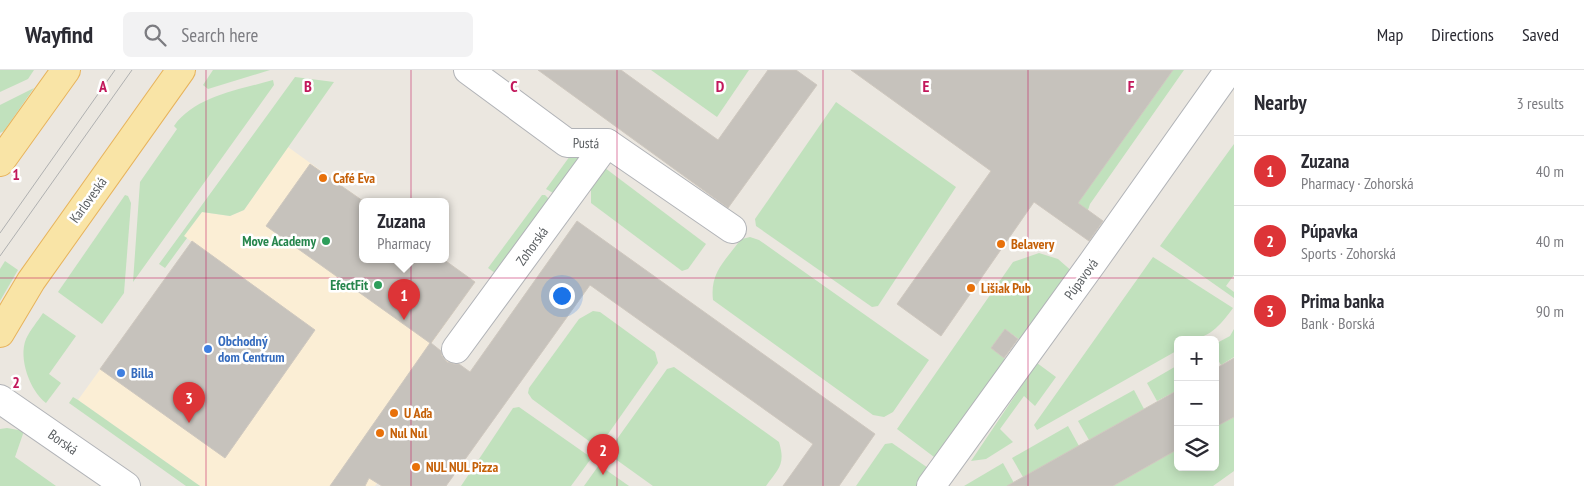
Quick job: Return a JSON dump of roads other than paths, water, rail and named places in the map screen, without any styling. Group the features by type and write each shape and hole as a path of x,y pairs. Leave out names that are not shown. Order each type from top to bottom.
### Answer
{"main road":[{"path":"0,162 66,70"},
{"name":"Karloveská","path":"0,333 31,281 180,70"}],"street":[{"name":"Pustá","path":"468,70 568,143 607,143 732,229"},
{"name":"Púpavová","path":"931,486 1094,262 1229,70"},
{"name":"Zohorská","path":"456,350 607,143"},
{"name":"Borská","path":"0,399 126,486"}],"tram line":[{"path":"0,233 115,70"},
{"path":"0,256 132,70"}],"place":[{"name":"Café Eva","path":"323,178"},
{"name":"Move Academy","path":"326,241"},
{"name":"Belavery","path":"1001,244"},
{"name":"EfectFit","path":"378,285"},
{"name":"Lišiak Pub","path":"971,288"},
{"name":"Zuzana","path":"404,320"},
{"name":"Obchodný dom Centrum","path":"208,349"},
{"name":"Billa","path":"121,373"},
{"name":"U Aďa","path":"394,413"},
{"name":"Prima banka","path":"189,423"},
{"name":"Nul Nul","path":"380,433"},
{"name":"NUL NUL Pizza","path":"416,467"},
{"name":"Púpavka","path":"603,475"}]}
